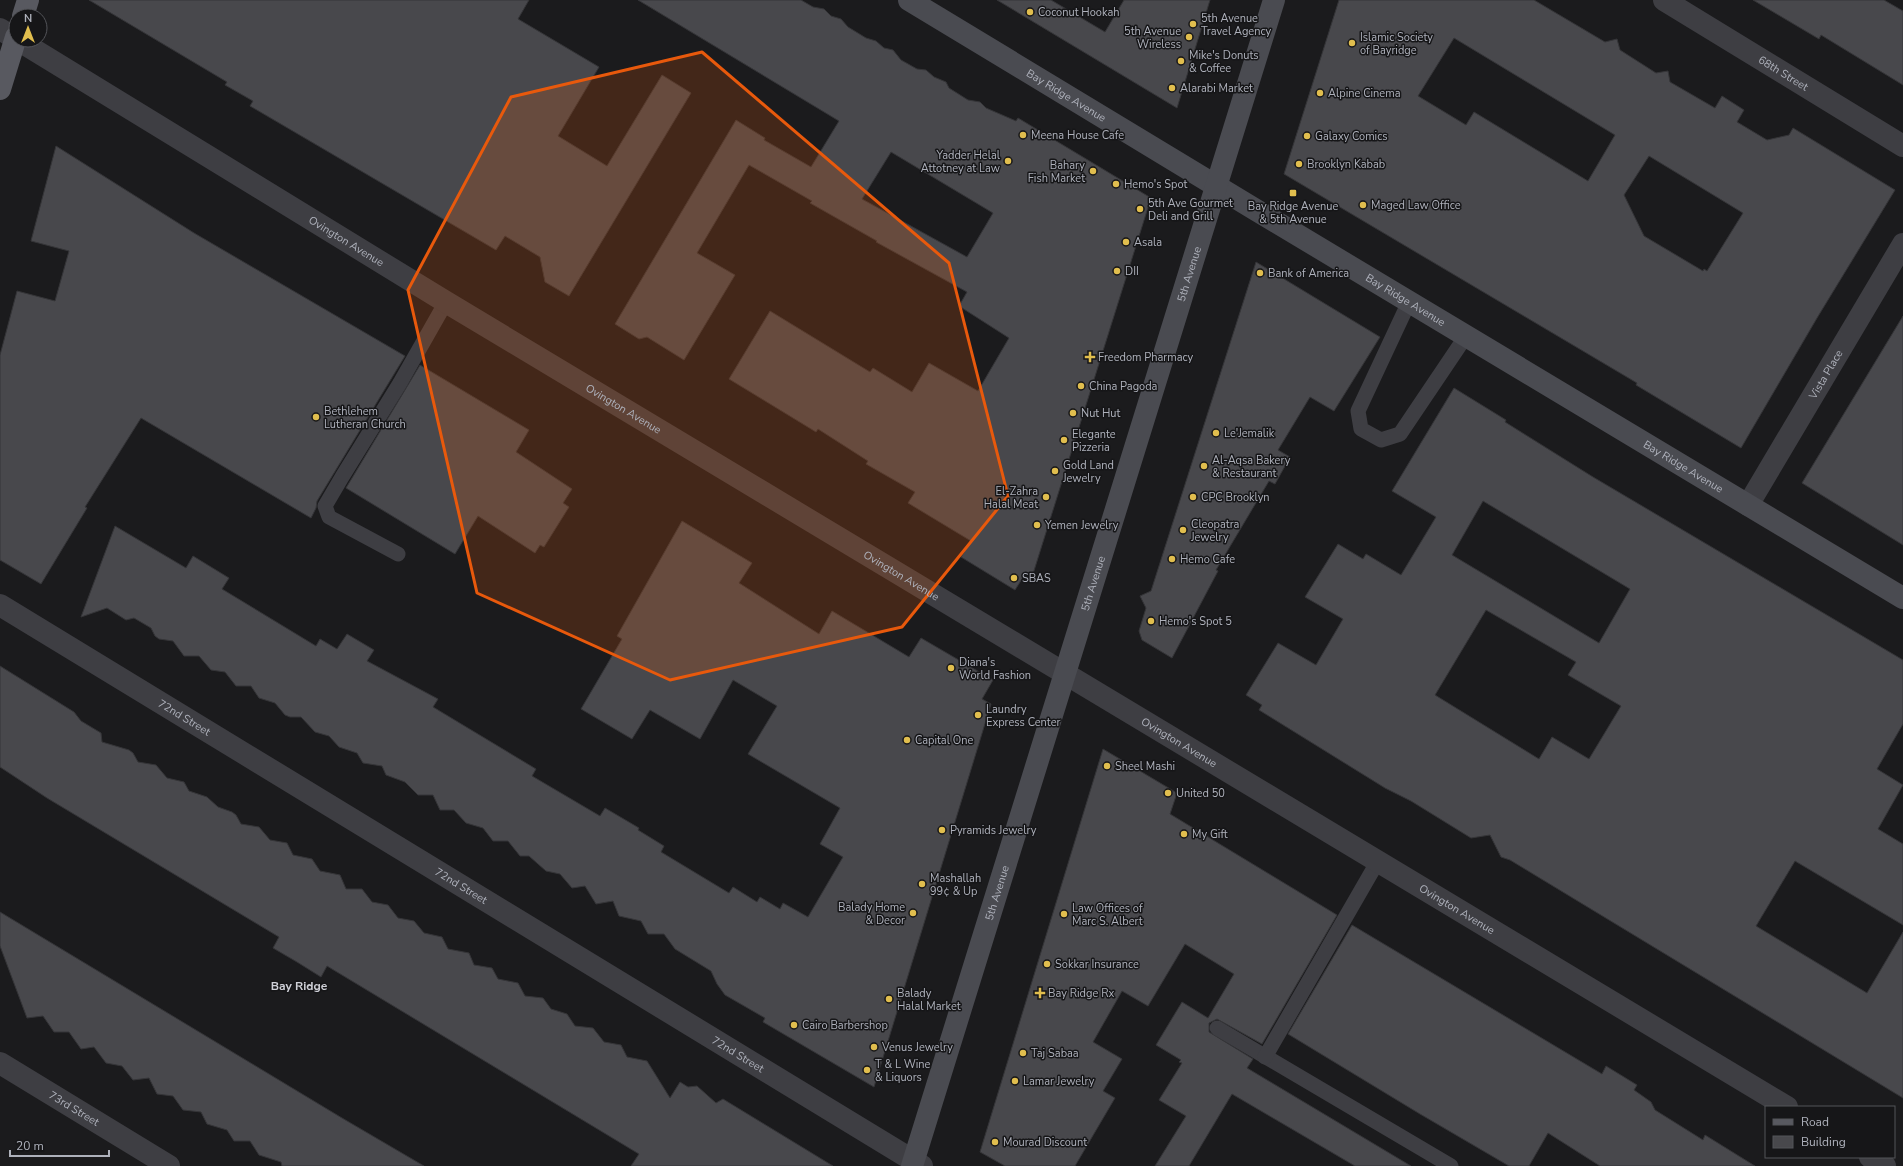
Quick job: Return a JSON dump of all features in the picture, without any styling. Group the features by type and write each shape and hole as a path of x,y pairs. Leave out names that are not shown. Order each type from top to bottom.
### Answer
{"main road":[{"path":"0,89 13,48"}],"street":[{"name":"Bay Ridge Avenue","path":"909,0 1903,598"},
{"name":"5th Avenue","path":"916,1164 1064,673 1274,0"},
{"name":"68th Street","path":"1664,0 1903,146"},
{"name":"Ovington Avenue","path":"31,48 446,302 1785,1106"},
{"name":"Vista Place","path":"1748,505 1903,244"},
{"name":"72nd Street","path":"0,605 916,1164"},
{"name":"73rd Street","path":"0,1063 169,1166"},
{"path":"1872,1158 1885,1166"}],"lane":[{"path":"398,554 329,517 325,506 400,383 446,302"},
{"path":"1409,302 1358,411 1360,429 1381,440 1400,434 1466,336"},
{"path":"1265,1057 1378,861"},
{"path":"1217,1028 1451,1166"}],"highlighted area":[{"path":"702,52 949,263 1008,496 902,627 670,680 477,593 408,290 511,97"}],"building":[{"path":"89,0 529,0 518,19 599,67 558,136 607,166 662,75 691,93 569,296 545,282 540,257 505,236 496,250 250,106 253,101 225,85 227,82"},
{"path":"638,0 801,0 813,7 824,9 831,16 841,19 848,27 866,38 876,41 884,48 893,50 901,60 917,69 926,70 934,77 946,82 949,88 968,100 980,102 986,108 1016,121 1018,118 1151,198 1032,577 1025,574 1015,590 961,557 971,541 908,503 915,492 866,464 868,461 818,429 816,432 729,379 770,311 870,372 873,368 912,392 929,363 978,391 1009,338 959,306 967,292 876,242 877,241 810,203 812,201 749,165 697,253 735,275 684,360 647,337 639,339 615,324 736,120 765,138 764,140 811,167 839,121","holes":["891,152 993,213 967,257 862,199"]},
{"path":"997,0 1051,0 1105,32 1124,0 1210,0 1177,108"},
{"path":"1339,0 1534,0 1605,42 1617,39 1620,50 1656,73 1668,71 1670,82 1715,108 1722,96 1744,110 1737,122 1767,140 1789,135 1793,128 1895,190 1817,318 1741,448 1636,385 1637,383 1284,174","holes":["1454,38 1615,135 1588,181 1474,112 1466,125 1418,96","1649,156 1743,213 1707,271 1704,269 1703,271 1644,236 1624,195"]},
{"path":"1753,0 1884,0 1903,11 1903,85 1821,35 1819,39"},
{"path":"56,146 194,233 405,356 317,501 316,508 311,518 141,418 85,507 87,508 41,584 0,560 0,355 17,291 55,301 69,251 31,241"},
{"path":"1256,262 1380,337 1334,411 1310,397 1278,450 1290,457 1275,484 1269,481 1216,570 1218,571 1172,658 1142,640 1139,631 1146,608 1140,596 1151,591"},
{"path":"1903,316 1903,545 1802,483"},
{"path":"420,365 529,430 516,452 572,489 563,503 569,507 544,547 540,545 535,553 478,516 455,554 346,488"},
{"path":"1454,388 1593,477 1903,660 1903,724 1877,769 1903,785 1878,829 1903,844 1903,925 1795,861 1756,926 1867,993 1903,932 1903,1098 1510,860 1501,857 1490,835 1471,838 1411,801 1385,788 1259,710 1262,705 1246,695 1278,643 1316,665 1343,619 1305,597 1338,544 1363,559 1366,554 1401,575 1436,517 1392,491","holes":["1483,501 1630,589 1599,643 1452,555","1486,610 1576,662 1568,675 1621,706 1589,759 1552,737 1539,759 1435,695"]},
{"path":"682,521 752,563 739,583 819,634 832,611 909,657 921,638 993,680 982,699 991,704 874,1087 763,1022 765,1018 725,995 717,984 711,971 675,949 664,934 648,934 641,921 619,916 613,901 596,904 585,886 572,888 560,874 546,871 529,856 520,856 508,841 493,841 483,828 466,823 454,810 440,810 433,795 418,795 405,782 386,775 382,766 363,763 357,753 339,747 329,736 315,732 301,717 290,717 285,715 275,703 259,698 251,686 236,686 225,672 211,670 199,656 184,656 173,641 159,639 155,636 151,628 134,618 126,620 107,608 81,617 115,526 186,568 193,556 229,578 222,589 316,646 320,639 337,649 347,634 374,650 367,661 438,699 433,707 536,769 532,776 600,816 605,808 639,828 638,830 664,846 661,852 729,893 733,887 757,902 760,897 780,909 783,903 808,917 843,857 820,844 840,808 748,754 777,706 733,680 700,739 650,710 632,739 581,709 622,639 617,636"},
{"path":"0,666 74,712 81,721 101,733 102,742 129,750 133,753 138,762 156,765 167,778 184,782 189,791 207,797 218,807 232,812 236,815 241,824 259,827 270,840 287,843 293,855 312,859 320,871 340,875 346,889 362,889 372,902 388,905 398,918 414,921 424,933 442,937 448,949 469,953 474,965 492,968 498,979 518,983 525,996 543,998 551,1009 567,1014 575,1026 593,1028 604,1042 621,1045 627,1057 647,1061 670,1098 680,1082 688,1087 697,1086 716,1103 723,1099 833,1166 631,1166 639,1154 327,966 321,977 273,948 279,937 47,798 0,767"},
{"path":"1103,749 1177,793 1170,814 1337,915 1262,1044 1217,1019 1209,1023 1209,1032 1253,1059 1247,1068 1411,1166 1355,1166 1232,1094 1189,1166 1155,1166 1186,1116 1159,1100 1182,1063 1179,1062 1181,1060 1156,1045 1182,1002 1208,1018 1234,974 1185,944 1148,1006 1122,991 1093,1042 1122,1059 1103,1091 1115,1098 1075,1166 1005,1166 980,1152"},
{"path":"0,912 424,1166 282,1166 281,1162 259,1155 250,1141 234,1141 227,1130 207,1124 201,1112 183,1110 173,1096 157,1094 149,1078 133,1080 122,1066 106,1063 94,1047 81,1049 69,1032 54,1032 43,1016 27,1018 0,946"},
{"path":"1352,925 1602,1074 1606,1066 1637,1085 1634,1090 1651,1102 1655,1110 1703,1140 1705,1135 1755,1166 1600,1166 1548,1133 1529,1166 1509,1166 1420,1114 1288,1034"}],"place":[{"name":"Coconut Hookah","path":"1030,12"},
{"name":"5th Avenue Travel Agency","path":"1193,24"},
{"name":"5th Avenue Wireless","path":"1189,37"},
{"name":"Islamic Society of Bayridge","path":"1352,43"},
{"name":"Mike's Donuts & Coffee","path":"1181,61"},
{"name":"Alarabi Market","path":"1172,88"},
{"name":"Alpine Cinema","path":"1320,93"},
{"name":"Meena House Cafe","path":"1023,135"},
{"name":"Galaxy Comics","path":"1307,136"},
{"name":"Yadder Helal Attotney at Law","path":"1008,161"},
{"name":"Brooklyn Kabab","path":"1299,164"},
{"name":"Bahary Fish Market","path":"1093,171"},
{"name":"Hemo's Spot","path":"1116,184"},
{"name":"Bay Ridge Avenue & 5th Avenue","path":"1293,193"},
{"name":"Maged Law Office","path":"1363,205"},
{"name":"5th Ave Gourmet Deli and Grill","path":"1140,209"},
{"name":"Asala","path":"1126,242"},
{"name":"DII","path":"1117,271"},
{"name":"Bank of America","path":"1260,273"},
{"name":"Freedom Pharmacy","path":"1090,357"},
{"name":"China Pagoda","path":"1081,386"},
{"name":"Nut Hut","path":"1073,413"},
{"name":"Bethlehem Lutheran Church","path":"316,417"},
{"name":"Le'Jemalik","path":"1216,433"},
{"name":"Elegante Pizzeria","path":"1064,440"},
{"name":"Al-Aqsa Bakery & Restaurant","path":"1204,466"},
{"name":"Gold Land Jewelry","path":"1055,471"},
{"name":"El-Zahra Halal Meat","path":"1046,497"},
{"name":"CPC Brooklyn","path":"1193,497"},
{"name":"Yemen Jewelry","path":"1037,525"},
{"name":"Cleopatra Jewelry","path":"1183,530"},
{"name":"Hemo Cafe","path":"1172,559"},
{"name":"SBAS","path":"1014,578"},
{"name":"Hemo's Spot 5","path":"1151,621"},
{"name":"Diana's World Fashion","path":"951,668"},
{"name":"Laundry Express Center","path":"978,715"},
{"name":"Capital One","path":"907,740"},
{"name":"Sheel Mashi","path":"1107,766"},
{"name":"United 50","path":"1168,793"},
{"name":"Pyramids Jewelry","path":"942,830"},
{"name":"My Gift","path":"1184,834"},
{"name":"Mashallah 99¢ & Up","path":"922,884"},
{"name":"Balady Home & Decor","path":"913,913"},
{"name":"Law Offices of Marc S. Albert","path":"1064,914"},
{"name":"Sokkar Insurance","path":"1047,964"},
{"name":"Bay Ridge Rx","path":"1040,993"},
{"name":"Balady Halal Market","path":"889,999"},
{"name":"Cairo Barbershop","path":"794,1025"},
{"name":"Venus Jewelry","path":"874,1047"},
{"name":"Taj Sabaa","path":"1023,1053"},
{"name":"T & L Wine & Liquors","path":"867,1070"},
{"name":"Lamar Jewelry","path":"1015,1081"},
{"name":"Mourad Discount","path":"995,1142"}],"district":[{"name":"Bay Ridge","path":"299,986"}]}
